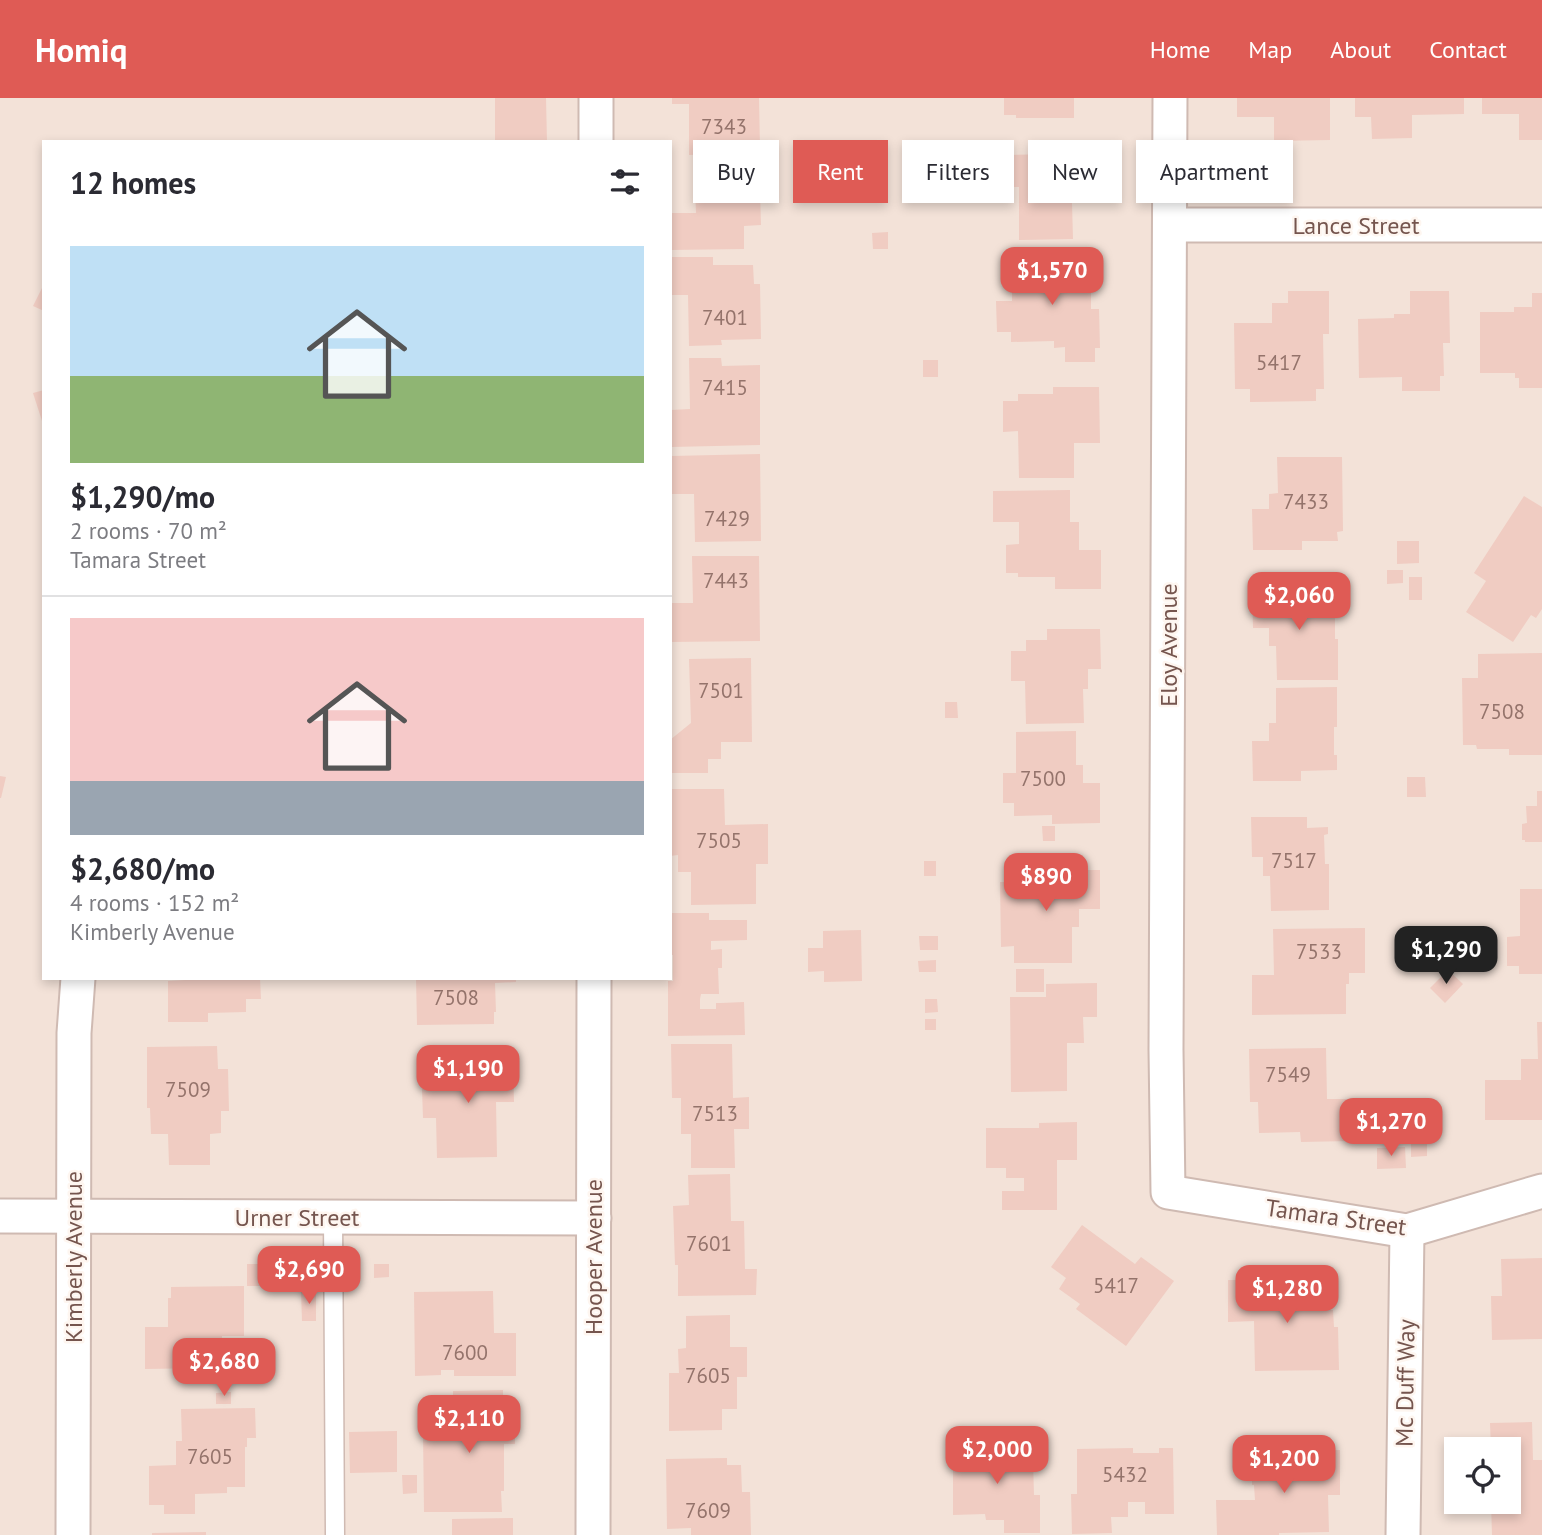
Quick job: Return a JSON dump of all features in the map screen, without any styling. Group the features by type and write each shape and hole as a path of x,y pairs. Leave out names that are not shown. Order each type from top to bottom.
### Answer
{"street":[{"path":"596,98 596,140"},
{"name":"Eloy Avenue","path":"1168,1192 1166,1036 1170,98"},
{"name":"Lance Street","path":"1170,225 1542,225"},
{"name":"Kimberly Avenue","path":"72,1535 74,1033 78,980"},
{"name":"Hooper Avenue","path":"593,1535 594,980"},
{"name":"Tamara Street","path":"1168,1192 1407,1231 1542,1191"},
{"name":"Urner Street","path":"0,1216 594,1218"},
{"name":"Mc Duff Way","path":"1403,1535 1407,1231"}],"lane":[{"path":"333,1217 335,1535"}],"shaded area":[{"path":"0,98 1542,98 1542,1535 0,1535"}],"building":[{"path":"495,98 546,98 547,140 495,140"},
{"path":"672,98 759,98 760,140 693,140 693,155 689,155 689,104 672,104"},
{"path":"1004,98 1074,98 1074,118 1016,118 1016,115 1004,115"},
{"path":"1237,98 1330,98 1330,140 1274,140 1274,117 1237,117"},
{"path":"1355,98 1464,98 1464,114 1412,115 1412,138 1372,139 1371,117 1355,117"},
{"path":"1482,98 1542,98 1542,140 1519,140 1519,114 1482,114"},
{"path":"1014,155 1028,155 1028,203 1072,203 1073,239 1019,240 1019,187 1014,187"},
{"path":"696,203 760,203 761,225 744,226 744,249 672,250 672,213 696,213"},
{"path":"888,232 888,249 873,249 872,233"},
{"path":"1020,253 1080,253 1080,291 1091,291 1091,309 1099,309 1100,348 1095,348 1095,362 1065,362 1065,347 1054,348 1054,341 1011,342 1011,332 997,332 996,301 1012,301 1012,288 1021,288"},
{"path":"672,257 713,257 713,265 753,265 754,284 760,284 761,339 721,340 722,345 689,346 688,295 672,295"},
{"path":"42,288 42,310 33,306"},
{"path":"1288,291 1329,291 1329,334 1323,334 1324,389 1316,389 1316,401 1250,402 1250,389 1235,389 1234,323 1272,323 1272,303 1288,303"},
{"path":"1410,291 1449,291 1450,343 1443,343 1444,376 1440,376 1440,391 1402,391 1402,377 1359,378 1358,319 1394,318 1394,314 1410,314"},
{"path":"1532,293 1542,293 1542,388 1519,388 1519,378 1515,378 1515,373 1480,373 1480,312 1514,312 1514,307 1532,307"},
{"path":"689,358 721,358 722,366 760,365 760,445 672,447 672,410 690,409"},
{"path":"923,360 938,360 938,377 923,377"},
{"path":"1053,387 1099,387 1100,443 1074,443 1074,478 1019,478 1018,431 1003,432 1003,401 1018,401 1018,394 1053,394"},
{"path":"42,391 42,421 33,393"},
{"path":"760,454 761,541 695,542 694,494 672,494 672,456"},
{"path":"1277,457 1342,457 1343,531 1337,532 1338,541 1302,541 1302,550 1253,550 1252,509 1269,509 1269,494 1278,493"},
{"path":"1070,490 1070,522 1079,522 1079,550 1101,550 1101,589 1055,589 1055,577 1018,577 1018,573 1006,573 1006,545 1019,544 1019,522 993,522 993,491"},
{"path":"1524,496 1542,507 1542,609 1536,618 1531,615 1513,642 1466,612 1486,581 1474,573"},
{"path":"1397,541 1419,541 1419,563 1397,564"},
{"path":"692,556 759,556 760,641 672,642 672,603 693,603"},
{"path":"1387,570 1403,570 1403,583 1387,584"},
{"path":"1409,577 1422,577 1422,600 1409,600"},
{"path":"1304,587 1304,596 1337,596 1335,639 1338,639 1338,680 1277,680 1276,646 1269,646 1269,628 1253,628 1252,588"},
{"path":"1047,629 1100,629 1101,669 1088,669 1088,689 1083,689 1084,723 1026,724 1025,681 1011,681 1011,651 1026,651 1026,640 1047,640"},
{"path":"1542,653 1542,755 1509,755 1509,749 1477,749 1476,745 1463,745 1462,678 1478,678 1478,654"},
{"path":"751,658 752,742 721,742 721,759 708,759 708,773 672,773 672,738 691,723 689,659"},
{"path":"1337,687 1334,755 1337,755 1337,770 1301,771 1301,781 1253,781 1252,741 1269,741 1269,723 1276,723 1276,688"},
{"path":"945,702 957,702 958,718 945,718"},
{"path":"1076,731 1076,765 1083,765 1083,783 1100,783 1100,823 1052,824 1052,815 1014,816 1014,803 1003,803 1003,773 1016,773 1016,732"},
{"path":"0,776 6,777 1,798 0,798"},
{"path":"1407,777 1425,777 1426,797 1407,797"},
{"path":"672,789 724,789 725,825 768,824 768,864 756,864 756,904 691,905 691,872 678,872 678,855 672,856"},
{"path":"1537,791 1542,791 1542,842 1525,842 1522,840 1522,824 1527,823 1526,806 1537,806"},
{"path":"1251,817 1307,817 1307,828 1328,827 1328,834 1324,835 1325,864 1329,864 1329,910 1271,911 1270,876 1263,876 1263,857 1252,857"},
{"path":"1042,826 1055,826 1055,841 1043,841"},
{"path":"924,861 936,861 936,876 924,876"},
{"path":"1035,870 1100,870 1100,909 1079,909 1079,927 1072,927 1072,963 1014,963 1014,946 1001,947 1000,882 1019,882 1019,878 1035,878"},
{"path":"1520,889 1542,889 1542,974 1519,974 1519,966 1507,966 1507,937 1520,936"},
{"path":"672,913 709,913 709,920 747,920 747,940 711,941 711,950 722,949 722,968 718,968 719,994 701,994 700,999 700,1009 716,1009 716,1003 744,1002 745,1035 668,1036 668,981 673,981"},
{"path":"1365,928 1365,973 1349,973 1349,984 1346,984 1346,1014 1252,1015 1252,975 1274,975 1273,929"},
{"path":"861,930 862,981 824,982 824,971 808,972 808,948 823,948 823,931"},
{"path":"919,936 938,936 938,950 920,950"},
{"path":"936,960 936,972 919,972 918,961"},
{"path":"1016,969 1044,969 1044,992 1016,992"},
{"path":"1448,970 1463,984 1445,1003 1430,988"},
{"path":"260,980 261,999 246,999 246,1012 208,1013 208,1022 168,1022 168,981"},
{"path":"416,980 516,980 495,983 494,1024 417,1025"},
{"path":"1097,983 1097,1017 1083,1017 1084,1043 1067,1043 1067,1091 1011,1092 1010,997 1046,997 1046,984"},
{"path":"925,999 937,999 938,1012 925,1013"},
{"path":"925,1019 936,1019 936,1030 925,1030"},
{"path":"1537,1022 1542,1022 1542,1120 1485,1120 1485,1080 1521,1080 1521,1059 1538,1059"},
{"path":"671,1044 732,1044 733,1098 749,1097 749,1129 734,1129 735,1168 691,1168 691,1134 681,1134 681,1098 672,1098"},
{"path":"217,1046 218,1069 228,1069 229,1111 221,1111 221,1133 210,1134 210,1165 169,1165 168,1134 151,1134 150,1108 147,1108 147,1047"},
{"path":"1326,1048 1327,1099 1350,1099 1351,1141 1301,1142 1300,1132 1259,1133 1258,1102 1250,1102 1249,1049"},
{"path":"482,1057 482,1062 513,1062 514,1102 496,1102 497,1157 437,1158 436,1118 423,1118 422,1089 438,1088 438,1058"},
{"path":"1077,1122 1077,1160 1057,1160 1057,1210 1002,1210 1002,1191 1024,1191 1024,1178 1006,1178 1006,1168 986,1168 986,1128 1039,1128 1039,1123"},
{"path":"1411,1138 1427,1138 1427,1156 1411,1157"},
{"path":"1405,1147 1406,1168 1377,1169 1377,1148"},
{"path":"730,1174 731,1221 744,1221 745,1269 757,1269 756,1295 678,1296 673,1206 689,1205 688,1175"},
{"path":"1082,1225 1135,1264 1141,1257 1174,1281 1126,1346 1076,1309 1080,1304 1059,1289 1066,1278 1051,1267"},
{"path":"1542,1258 1542,1339 1492,1340 1491,1296 1502,1296 1501,1259"},
{"path":"247,1264 260,1264 260,1286 247,1286"},
{"path":"374,1264 389,1264 389,1277 374,1278"},
{"path":"1228,1280 1281,1280 1281,1289 1329,1288 1329,1310 1333,1310 1334,1327 1338,1327 1339,1370 1255,1371 1254,1321 1228,1322"},
{"path":"244,1286 244,1336 222,1336 222,1364 207,1364 207,1368 145,1369 145,1327 168,1327 168,1298 171,1298 171,1287"},
{"path":"493,1291 494,1333 516,1333 516,1376 454,1376 454,1370 441,1370 441,1375 415,1376 414,1292"},
{"path":"301,1292 316,1292 316,1321 302,1321"},
{"path":"730,1315 730,1347 747,1347 747,1377 737,1377 737,1409 722,1409 722,1430 669,1431 669,1373 679,1373 678,1349 686,1348 686,1316"},
{"path":"503,1390 503,1403 515,1403 515,1444 504,1444 502,1512 424,1512 423,1433 453,1433 453,1391"},
{"path":"231,1392 231,1404 216,1404 216,1393"},
{"path":"255,1408 256,1438 247,1438 245,1447 245,1487 227,1487 227,1493 195,1494 195,1514 164,1514 164,1505 149,1505 149,1466 176,1465 176,1441 182,1441 181,1409"},
{"path":"1532,1422 1533,1460 1542,1460 1542,1535 1492,1535 1491,1514 1521,1514 1521,1437 1491,1437 1490,1423"},
{"path":"397,1431 397,1472 350,1473 349,1432"},
{"path":"956,1444 994,1444 994,1457 998,1457 997,1444 1029,1444 1029,1460 1033,1460 1034,1495 1040,1495 1040,1533 1004,1533 1004,1520 986,1520 985,1514 953,1515 953,1457 956,1457"},
{"path":"1133,1448 1133,1453 1159,1453 1159,1448 1173,1448 1174,1514 1145,1514 1145,1502 1128,1502 1128,1517 1111,1517 1112,1533 1072,1534 1071,1494 1077,1494 1077,1449"},
{"path":"1340,1450 1340,1495 1328,1495 1329,1532 1217,1535 1216,1500 1255,1500 1252,1451"},
{"path":"727,1458 727,1465 741,1465 742,1492 750,1492 751,1535 691,1535 691,1528 667,1529 666,1459"},
{"path":"402,1475 417,1475 417,1493 403,1494"},
{"path":"513,1518 513,1535 452,1535 452,1519"},
{"path":"206,1532 206,1535 152,1535 152,1533"}]}
